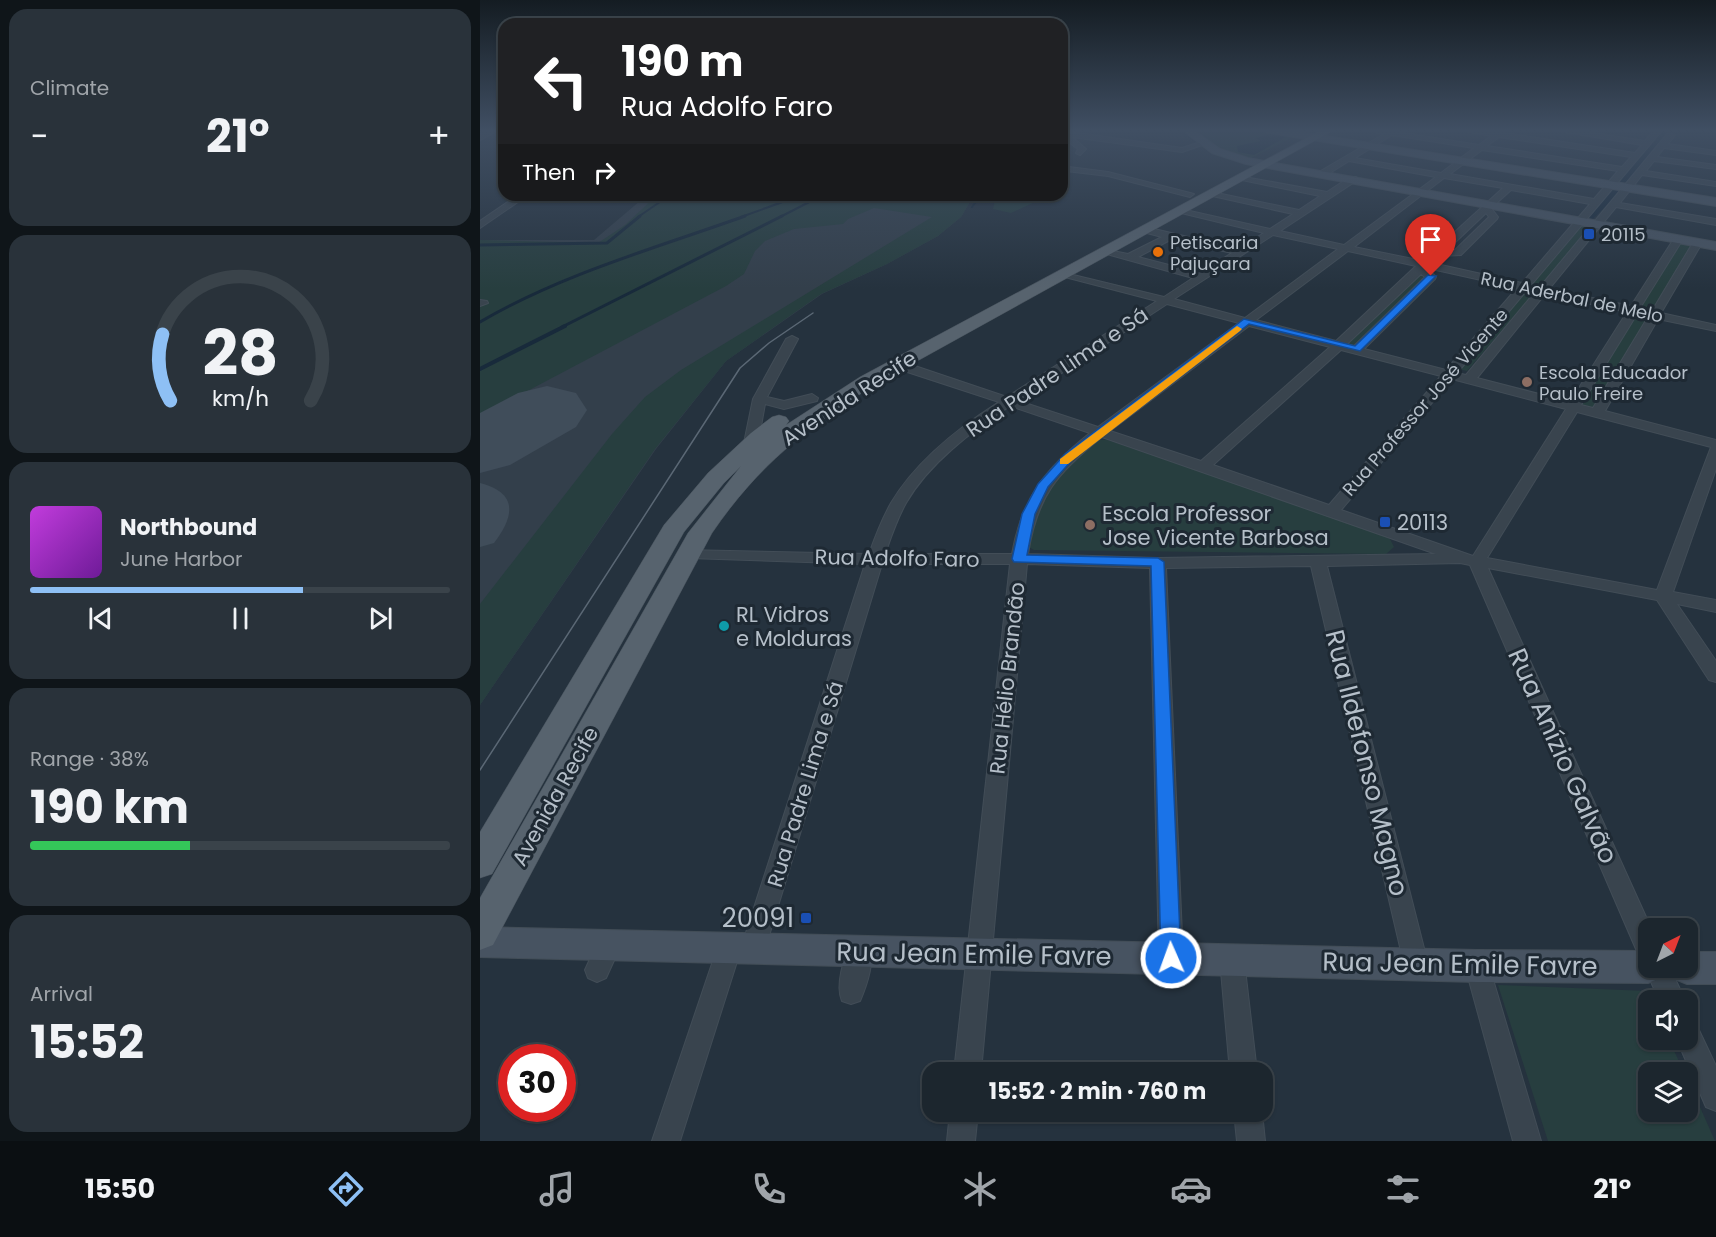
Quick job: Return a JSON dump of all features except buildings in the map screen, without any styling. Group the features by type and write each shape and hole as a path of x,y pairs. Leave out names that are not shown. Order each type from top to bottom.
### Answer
{"main road":[{"path":"1232,182 1233,187 1266,182"},
{"name":"Avenida Recife","path":"480,933 689,553 714,513 741,479 775,445 811,417 896,364 1106,251 1240,182"},
{"path":"1370,182 1488,206 1716,246"},
{"path":"1595,182 1716,202"},
{"name":"Avenida Recife","path":"480,862 673,530 716,478 751,443 813,398 931,332 1233,187"},
{"name":"Rua Jean Emile Favre","path":"480,942 603,958 741,949 979,955 1104,962 1171,958 1352,969 1416,964 1638,967"},
{"path":"1698,968 1716,968"}],"street":[{"path":"1187,182 1327,195"},
{"name":"Rua Padre Lima e Sá","path":"666,1141 741,949 874,559 888,524 903,496 932,462 964,433 1008,401 1348,182"},
{"name":"Rua Hélio Brandão","path":"968,1062 1019,559 1028,514 1042,486 1069,456 1101,431 1434,182"},
{"path":"1480,182 1596,202"},
{"name":"Rua Professor José Vicente","path":"1469,379 1612,204 1619,182"},
{"name":"Rua Professor José Vicente","path":"1332,510 1596,202 1624,182"},
{"path":"1233,187 1301,213"},
{"name":"Rua Aderbal de Melo","path":"1233,187 1271,232 1716,328"},
{"path":"1203,466 1339,345 1422,266 1439,253 1458,253 1494,218 1488,206 1509,187"},
{"path":"480,225 515,201"},
{"path":"1612,204 1716,222"},
{"path":"1146,230 1239,252"},
{"path":"1128,258 1170,236"},
{"path":"1471,561 1635,311 1678,239"},
{"path":"1597,413 1697,243"},
{"path":"1106,251 1202,277"},
{"path":"1357,349 1431,276 1422,266"},
{"path":"1065,274 1716,444"},
{"path":"751,443 759,399 792,339"},
{"path":"896,364 1332,510 1471,561 1716,606"},
{"path":"759,399 784,405 813,398"},
{"path":"1663,596 1716,449"},
{"path":"1378,527 1405,549 1405,554 1393,561"},
{"name":"Rua Adolfo Faro","path":"689,553 874,559 1158,562 1471,561"},
{"name":"Rua Anízio Galvão","path":"1471,561 1638,927"},
{"path":"1158,562 1171,958"},
{"name":"Rua Ildefonso Magno","path":"1318,562 1416,964"},
{"path":"1663,596 1716,675"},
{"path":"851,992 860,951"},
{"path":"1232,960 1243,1062"},
{"path":"1477,966 1527,1141"},
{"path":"1695,1050 1716,1097"},
{"path":"961,1141 963,1122"},
{"path":"1249,1122 1251,1141"}],"shaded area":[{"path":"640,201 970,201 961,217 938,236 887,264 822,294 726,361 656,449 480,705 480,305 486,300 480,299 480,240 594,240"}],"green space":[{"path":"651,201 970,201 961,217 938,236 887,264 821,294 726,361 655,449 480,705 480,604 612,434 645,397 681,370 932,217 874,208 848,219 843,224 794,229 765,241 755,251 744,274 726,286 480,416 480,305 486,300 480,299 480,240 598,243 625,225"},
{"path":"995,201 1037,201 1011,213 993,209"},
{"path":"1579,222 1591,224 1543,285 1531,284"},
{"path":"1678,241 1694,244 1653,311 1637,308"},
{"path":"1420,268 1430,276 1357,347 1343,344"},
{"path":"1523,290 1535,292 1467,371 1458,369"},
{"path":"1636,313 1648,316 1597,411 1579,407"},
{"path":"1097,440 1108,440 1375,532 1390,539 1394,547 1386,554 1034,550 1027,546 1031,515 1068,462"},
{"path":"1498,985 1638,991 1638,1050 1674,1050 1679,1062 1638,1062 1638,1122 1698,1122 1698,1103 1715,1141 1548,1141"}],"waterway":[{"path":"1588,219 1623,182"},
{"path":"638,217 661,201"},
{"path":"741,217 785,201"},
{"path":"780,217 811,201"},
{"path":"972,207 976,201"},
{"path":"480,245 607,243 640,216"},
{"path":"480,322 511,305 576,276 745,216"},
{"path":"562,327 782,216"},
{"path":"480,369 565,326"}],"taxiway":[{"path":"480,494 486,498 492,508 491,519 480,535"}],"runway":[{"path":"480,447 547,410"}],"tram line":[{"path":"480,770 740,368 769,343 813,313"}],"slow traffic":[{"path":"1064,462 1101,431 1237,329"}],"place":[{"name":"20115","path":"1589,234"},
{"name":"Petiscaria Pajuçara","path":"1158,252"},
{"name":"Escola Educador Paulo Freire","path":"1527,382"},
{"name":"20113","path":"1385,522"},
{"name":"Escola Professor Jose Vicente Barbosa","path":"1090,525"},
{"name":"RL Vidros e Molduras","path":"724,626"},
{"name":"20091","path":"806,918"}],"route":[{"path":"1171,958 1158,562 1019,559 1028,514 1042,486 1069,456 1247,321 1357,349 1431,276"}]}
